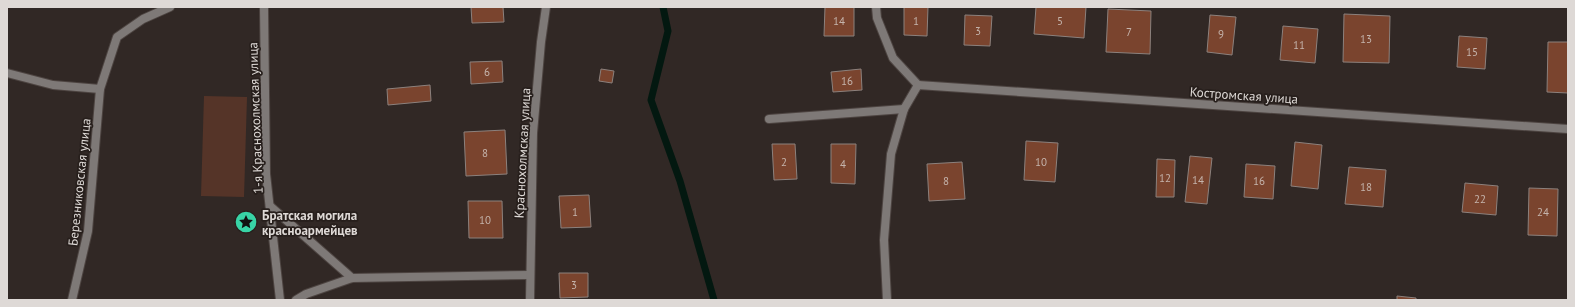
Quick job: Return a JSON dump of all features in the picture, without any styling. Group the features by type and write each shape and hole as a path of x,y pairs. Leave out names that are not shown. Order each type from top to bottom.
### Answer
{"street":[{"name":"Березниковская улица","path":"72,300 88,231 100,89 117,37 143,19 170,7"},
{"name":"1-я Краснохолмская улица","path":"264,7 266,174 280,300"},
{"name":"Краснохолмская улица","path":"530,300 529,275 533,133 540,42 546,7"},
{"path":"876,7 877,18 893,58 918,86 904,109 891,154 884,240 887,300"},
{"path":"7,73 54,85 100,89"},
{"name":"Костромская улица","path":"918,86 1568,129"},
{"path":"769,119 904,109"},
{"path":"270,206 352,278"},
{"path":"296,300 306,294 352,278 529,275"}],"shaded area":[{"path":"204,96 247,97 244,197 201,196"}],"building":[{"path":"471,7 503,7 504,22 472,23"},
{"path":"825,7 854,7 854,36 824,36"},
{"path":"904,7 928,7 927,36 904,35"},
{"path":"1036,7 1086,7 1084,38 1034,34"},
{"path":"1108,9 1151,11 1150,54 1106,52"},
{"path":"1344,14 1390,16 1389,63 1343,62"},
{"path":"965,15 992,16 990,46 964,45"},
{"path":"1210,15 1236,17 1232,55 1207,52"},
{"path":"1283,26 1318,29 1315,63 1280,60"},
{"path":"1459,36 1487,38 1485,69 1457,67"},
{"path":"1548,42 1568,42 1568,93 1547,92"},
{"path":"502,61 503,82 471,84 470,62"},
{"path":"601,69 614,71 612,83 599,81"},
{"path":"861,69 862,90 833,92 831,72"},
{"path":"430,85 431,101 388,105 387,89"},
{"path":"505,130 507,174 466,176 464,132"},
{"path":"1026,141 1058,143 1055,182 1024,180"},
{"path":"1295,142 1322,145 1318,189 1291,186"},
{"path":"772,144 795,144 797,179 774,180"},
{"path":"831,144 856,144 855,184 831,183"},
{"path":"1190,156 1212,158 1207,204 1185,202"},
{"path":"1157,159 1175,160 1174,197 1156,197"},
{"path":"962,162 965,199 929,201 927,164"},
{"path":"1246,164 1275,166 1273,199 1244,197"},
{"path":"1349,167 1386,170 1383,207 1345,204"},
{"path":"1465,183 1498,186 1496,215 1462,212"},
{"path":"1529,188 1558,189 1557,236 1528,235"},
{"path":"589,195 591,227 561,228 559,196"},
{"path":"468,201 502,201 503,238 469,238"},
{"path":"559,273 588,273 588,297 560,298"},
{"path":"1397,296 1416,298 1416,300 1397,300"}],"waterway":[{"path":"663,7 668,31 651,100 680,181 714,300"}],"place":[{"name":"Братская могила красноармейцев","path":"246,222"}]}
